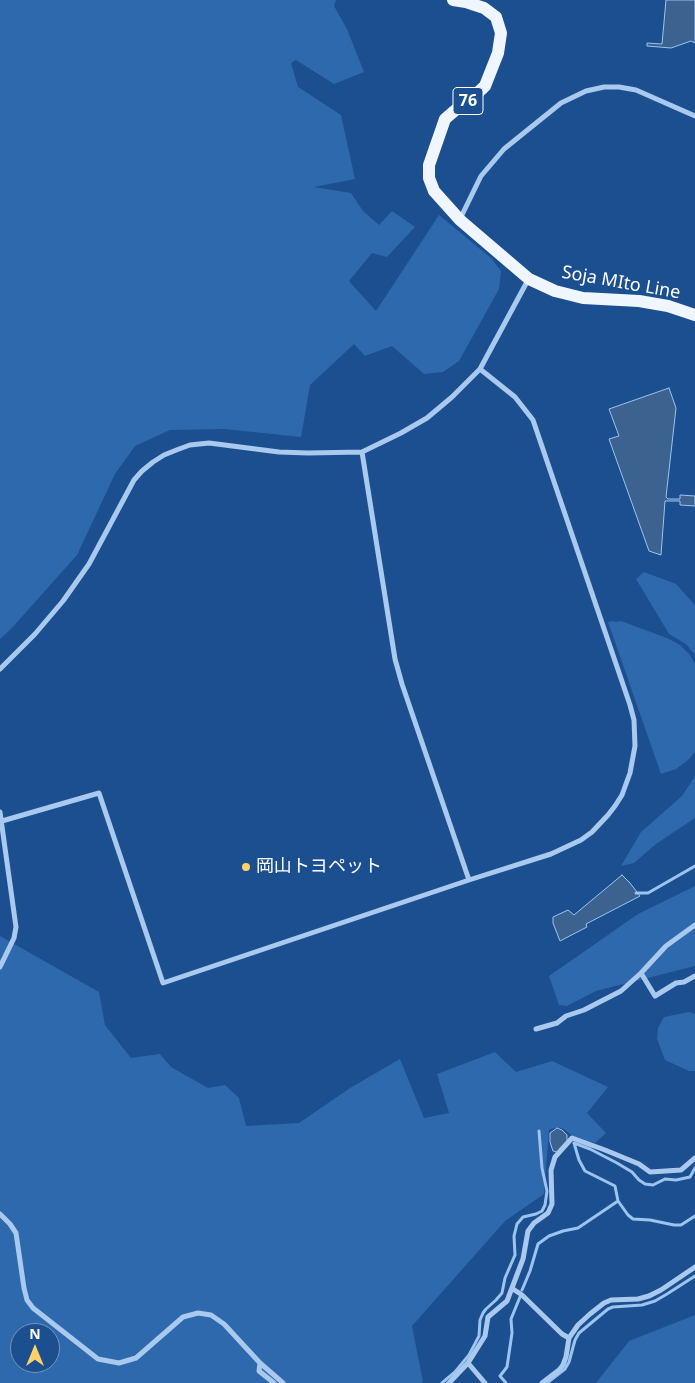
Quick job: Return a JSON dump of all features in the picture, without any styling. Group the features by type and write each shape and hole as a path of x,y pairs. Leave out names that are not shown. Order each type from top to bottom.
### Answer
{"main road":[{"name":"Soja MIto Line","path":"453,0 484,8 496,17 501,33 498,53 485,86 445,119 429,165 429,178 434,191 460,220 529,279 555,291 583,298 639,301 668,306 695,315"}],"street":[{"path":"460,220 481,176 504,149 561,103 586,91 604,87 636,90 695,116"},
{"path":"0,669 35,634 74,586 89,564 134,480 142,471 164,455 190,445 209,443 289,452 362,452 401,433 427,418 452,397 480,369 529,279"},
{"path":"2,821 99,793 163,983 551,854 581,840 592,832 608,815 622,795 630,773 635,746 634,720 533,420 515,397 480,369"},
{"path":"362,452 395,659 469,880"},
{"path":"0,812 16,927 14,938 0,967"},
{"path":"536,1029 556,1023 566,1016 584,1010 621,991 666,946 695,925"},
{"path":"641,973 655,996 676,983 684,982 695,976"},
{"path":"449,1383 468,1363 485,1336 488,1317 507,1301 523,1259 528,1230 548,1213 552,1204 551,1170 555,1157 572,1138 639,1164 650,1172 682,1170 695,1158"},
{"path":"0,1214 16,1233 27,1300 34,1308 98,1359 120,1364 136,1358 183,1317 198,1313 211,1315 224,1324 260,1363 283,1383"},
{"path":"542,1383 559,1370 563,1364 569,1338 578,1325 604,1304 611,1300 638,1299 649,1296 662,1290 695,1267"},
{"path":"512,1289 522,1295 562,1334 569,1338"},
{"path":"260,1363 259,1371 274,1383"},
{"path":"468,1363 485,1383"}],"shaded area":[{"path":"0,0 336,0 334,6 347,29 364,72 334,84 296,60 291,63 298,87 341,115 355,179 314,187 351,193 363,211 379,225 392,211 415,227 387,257 372,253 349,281 376,311 439,215 491,258 501,271 499,289 459,361 443,372 424,374 392,346 365,356 354,344 310,385 301,437 224,429 170,430 135,446 115,474 77,555 0,639"},
{"path":"666,0 695,0 695,43 691,41 671,48 647,46 647,43 662,44"},
{"path":"669,388 676,408 666,497 668,499 680,499 680,495 695,496 695,506 680,505 680,501 665,501 661,555 649,551 609,439 619,436 609,409"},
{"path":"644,572 676,584 695,605 695,655 686,644 669,634 636,579"},
{"path":"621,621 667,638 680,645 690,655 695,664 695,752 676,769 661,774 608,622"},
{"path":"695,776 695,818 656,844 634,863 621,866 641,832 682,796"},
{"path":"622,875 640,896 586,924 587,927 560,941 553,923 553,917 568,910 574,915"},
{"path":"695,886 695,966 596,991 567,1006 559,1005 549,976 638,914"},
{"path":"0,936 99,992 105,1025 131,1058 160,1054 171,1067 208,1088 225,1085 239,1098 246,1126 299,1123 350,1088 400,1059 424,1118 449,1113 437,1074 495,1052 516,1072 552,1061 608,1087 587,1113 606,1133 595,1143 574,1137 564,1129 557,1127 549,1130 544,1194 505,1221 412,1326 423,1382 0,1383"},
{"path":"689,1012 695,1014 695,1071 689,1071 665,1060 657,1039 658,1028 664,1017"},
{"path":"557,1128 567,1135 567,1141 557,1152 553,1151 550,1133"},
{"path":"695,1315 695,1383 596,1383 629,1341"}],"waterway":[{"path":"636,893 648,893 695,866"},
{"path":"442,1383 455,1372 469,1355 479,1336 480,1320 483,1313 502,1293 505,1278 515,1255 514,1236 517,1224 523,1217 542,1211 545,1205 547,1191 542,1168 539,1131"},
{"path":"574,1143 617,1163 632,1172 645,1184 653,1185 665,1179 676,1180 690,1177 695,1168"},
{"path":"574,1143 579,1160 585,1171 615,1186 618,1201"},
{"path":"522,1290 538,1244 549,1236 578,1228 618,1201 633,1219 681,1225 695,1216"},
{"path":"547,1383 565,1369 579,1333 608,1309 642,1305 655,1301 695,1276"},
{"path":"506,1383 500,1376 507,1367 512,1333 511,1319 520,1297"}],"place":[{"name":"岡山トヨペット","path":"246,867"}]}
